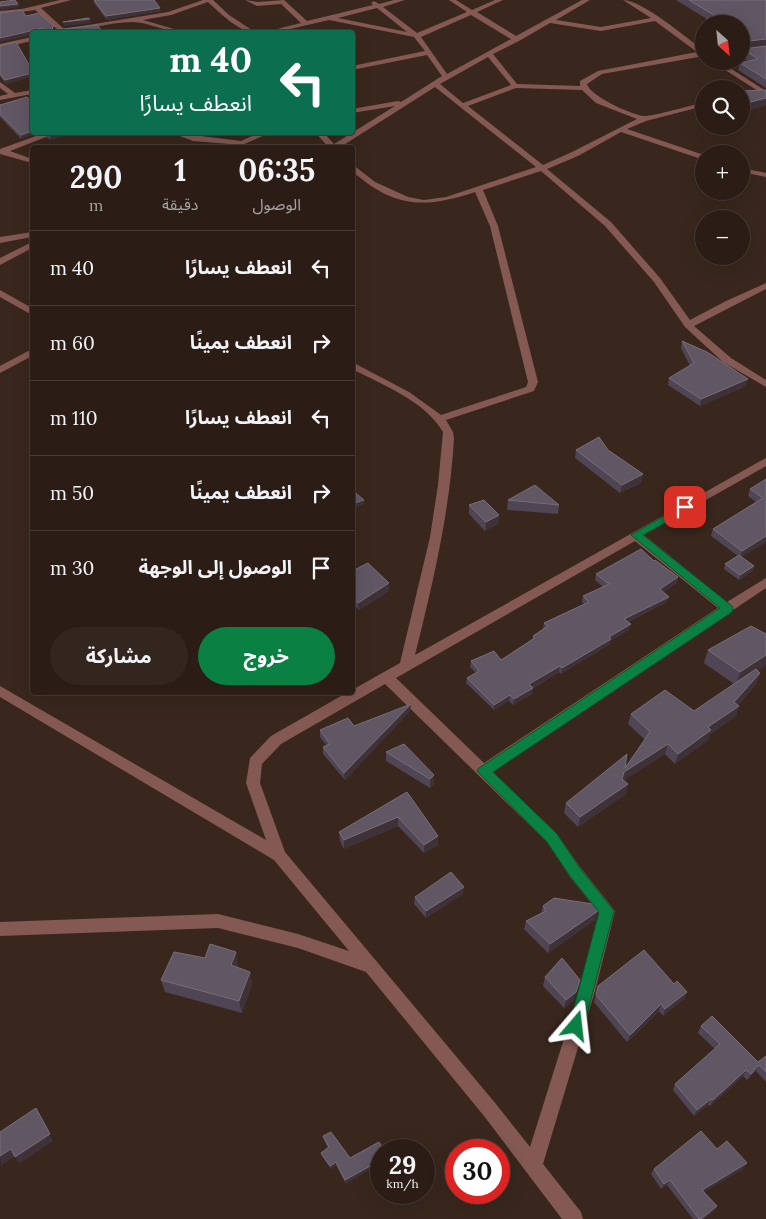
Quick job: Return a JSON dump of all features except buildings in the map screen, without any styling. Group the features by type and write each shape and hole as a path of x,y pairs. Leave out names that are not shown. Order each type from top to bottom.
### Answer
{"street":[{"path":"41,0 48,4"},
{"path":"0,13 12,13 68,0"},
{"path":"73,30 175,12 209,0 227,16 249,30"},
{"path":"248,0 257,4 280,1 306,24"},
{"path":"370,0 417,36 446,77"},
{"path":"280,30 402,0"},
{"path":"452,0 517,40"},
{"path":"330,18 417,36 500,0"},
{"path":"355,134 446,77 517,40 587,0"},
{"path":"626,0 657,19 695,48"},
{"path":"37,8 59,30"},
{"path":"551,21 600,29 657,19"},
{"path":"134,20 172,30"},
{"path":"0,46 30,39"},
{"path":"750,52 766,49"},
{"path":"355,67 430,52"},
{"path":"490,54 515,86"},
{"path":"584,88 583,83 600,72 695,55"},
{"path":"728,70 765,93"},
{"path":"0,84 14,96"},
{"path":"435,84 542,168 608,224 657,280 688,325 727,360 766,384"},
{"path":"464,105 515,86 544,85 584,88 598,101 643,119"},
{"path":"0,98 30,92"},
{"path":"750,93 765,93"},
{"path":"355,111 406,101"},
{"path":"355,171 372,184 406,199 424,202 447,199 542,168 575,154 620,129 643,119 695,106"},
{"path":"620,129 695,155"},
{"path":"1,152 48,135"},
{"path":"181,135 194,139 242,143"},
{"path":"238,145 262,135"},
{"path":"321,135 332,145"},
{"path":"337,145 353,135"},
{"path":"1,152 22,160 30,161"},
{"path":"750,172 766,175"},
{"path":"439,419 516,395 530,389 533,382 494,226 478,189"},
{"path":"0,240 30,235"},
{"path":"0,262 30,246"},
{"path":"688,325 766,286"},
{"path":"0,293 30,311"},
{"path":"0,370 30,353"},
{"path":"355,367 400,390 439,419 448,432 446,472 429,578 406,666"},
{"path":"279,855 253,782 255,762 276,740 766,461"},
{"path":"636,535 728,609"},
{"path":"484,771 766,582"},
{"path":"386,678 552,838 574,872 606,911 587,991 533,1166"},
{"path":"0,691 279,855 490,1110 574,1219"},
{"path":"0,929 218,921 298,941 372,967"}],"route":[{"path":"576,1026 587,991 606,911 574,872 552,838 484,771 728,609 636,535 685,507"}]}
